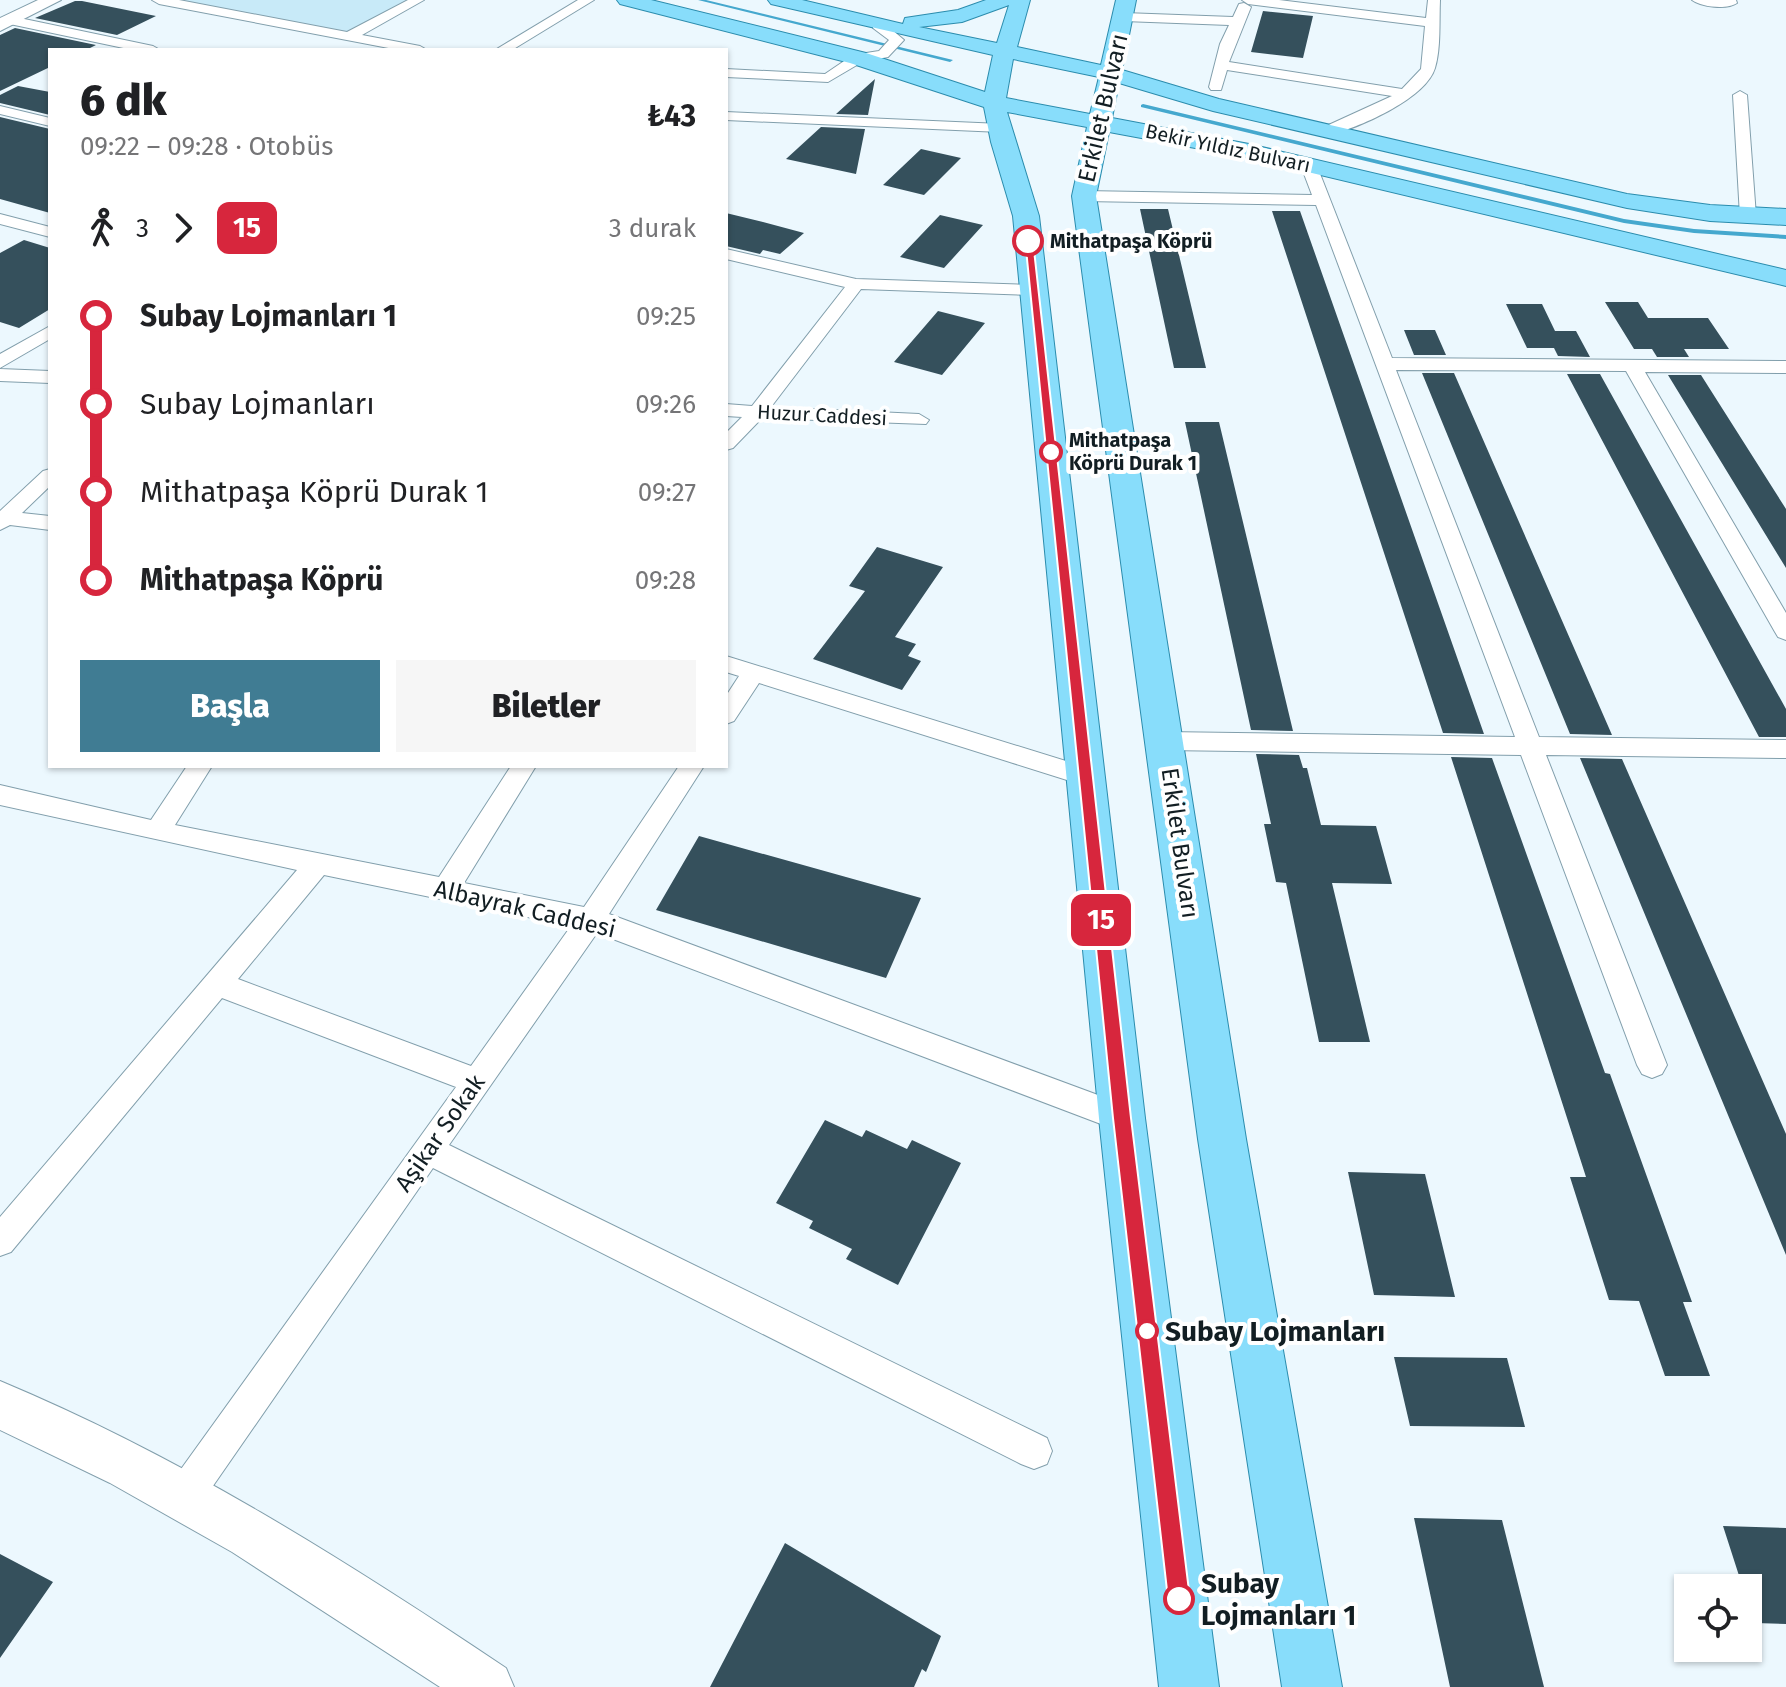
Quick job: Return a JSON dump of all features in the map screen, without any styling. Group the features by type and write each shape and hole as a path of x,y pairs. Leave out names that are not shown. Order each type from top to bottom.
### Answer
{"main road":[{"name":"Bekir Yıldız Bulvarı","path":"627,0 858,58 998,115 1099,121 1309,166 1786,278"},
{"name":"Bekir Yıldız Bulvarı","path":"778,0 1004,52 1113,59 1160,88 1327,131 1627,201 1748,216 1786,217"},
{"path":"871,23 942,20 969,14 1004,0"},
{"path":"1020,0 1016,24 1004,52 998,115 1026,216 1122,1118 1189,1687"},
{"name":"Erkilet Bulvarı","path":"1125,8 1084,196 1222,1139 1312,1687"},
{"path":"1657,248 1786,263"}],"street":[{"path":"5,22 52,0"},
{"path":"159,0 410,48"},
{"path":"349,36 418,0"},
{"path":"505,48 587,0"},
{"path":"1216,87 1221,65 1248,0 1432,23"},
{"path":"1327,131 1404,94 1417,84 1428,69 1434,0"},
{"path":"1698,0 1730,3 1729,0"},
{"path":"1125,8 1238,21"},
{"path":"5,22 142,48"},
{"path":"728,73 828,78 858,58 883,54 897,40 871,23"},
{"path":"1221,65 1404,94"},
{"path":"1740,95 1748,216"},
{"path":"0,110 48,122"},
{"path":"728,116 998,115"},
{"path":"1309,166 1652,1065"},
{"path":"1084,196 1322,200"},
{"path":"0,233 8,221 48,231"},
{"path":"728,254 856,284 1034,290"},
{"path":"728,442 757,412 856,284"},
{"path":"0,362 48,332"},
{"path":"1385,364 1786,367"},
{"path":"1632,366 1786,632"},
{"path":"0,375 48,377"},
{"name":"Huzur Caddesi","path":"728,410 919,420"},
{"path":"3,520 48,477"},
{"path":"3,520 48,523"},
{"path":"728,665 1086,777"},
{"path":"728,712 753,674"},
{"path":"1165,741 1786,749"},
{"path":"157,831 199,768"},
{"path":"445,890 523,768"},
{"name":"Aşikar Sokak","path":"184,1496 591,919 691,768"},
{"name":"Albayrak Caddesi","path":"5,803 591,919 1122,1118"},
{"path":"0,1241 318,864"},
{"path":"218,984 476,1081"},
{"path":"428,1150 1034,1451"},
{"path":"0,1405 49,1426 184,1496 354,1597 487,1687"}],"shaded area":[{"path":"182,0 418,0 351,36"}],"building":[{"path":"75,1 156,16 117,35 35,18"},
{"path":"1263,11 1313,16 1303,58 1251,52"},
{"path":"15,28 96,45 90,48 48,48 48,68 0,91 0,35"},
{"path":"875,79 868,115 836,114"},
{"path":"18,86 48,92 48,115 0,103 0,95"},
{"path":"0,117 48,129 48,212 0,199"},
{"path":"821,127 865,129 856,174 786,159"},
{"path":"921,149 961,158 924,195 883,185"},
{"path":"1140,209 1168,209 1206,368 1174,368"},
{"path":"1272,211 1300,211 1484,734 1443,733"},
{"path":"728,214 804,233 780,254 763,250 760,254 728,246"},
{"path":"940,215 983,225 944,268 900,257"},
{"path":"24,240 48,247 48,310 19,328 0,322 0,253"},
{"path":"1605,302 1638,302 1648,318 1708,318 1729,349 1684,349 1689,357 1657,357 1652,349 1634,349"},
{"path":"1506,304 1542,304 1555,331 1576,331 1590,357 1558,356 1554,348 1527,348"},
{"path":"938,311 985,323 942,375 894,362"},
{"path":"1404,330 1435,330 1446,355 1414,355"},
{"path":"1422,373 1454,373 1612,735 1570,734"},
{"path":"1567,374 1600,374 1786,709 1786,737 1759,737"},
{"path":"1668,375 1701,375 1786,509 1786,568"},
{"path":"1185,422 1219,422 1293,731 1251,730"},
{"path":"877,547 943,567 895,637 916,644 908,656 921,661 902,690 813,659 865,591 849,586"},
{"path":"1256,754 1299,755 1303,768 1307,768 1321,825 1376,826 1392,884 1332,883 1370,1042 1319,1042 1286,883 1276,882 1264,824 1271,824"},
{"path":"1451,757 1492,758 1605,1073 1610,1074 1692,1302 1683,1302 1710,1376 1665,1376 1639,1301 1609,1300 1570,1177 1586,1177"},
{"path":"1580,758 1622,759 1786,1134 1786,1255"},
{"path":"699,836 921,898 886,978 656,910"},
{"path":"825,1120 862,1137 866,1130 907,1149 912,1140 961,1163 898,1285 846,1259 852,1249 809,1228 813,1221 776,1203"},
{"path":"1348,1172 1425,1174 1455,1297 1374,1295"},
{"path":"1394,1357 1507,1358 1525,1427 1410,1426"},
{"path":"1414,1518 1502,1520 1544,1687 1450,1687"},
{"path":"1723,1526 1786,1528 1786,1624 1762,1623 1762,1574 1738,1574"},
{"path":"785,1543 941,1636 926,1672 922,1669 914,1687 710,1687"},
{"path":"0,1554 53,1582 0,1658"}],"waterway":[{"path":"700,0 950,60"},
{"path":"1143,106 1624,221 1694,231 1786,237"}],"bus line":[{"name":"15","path":"1028,241 1122,1118 1179,1599"}],"place":[{"name":"Mithatpaşa Köprü","path":"1028,241"},
{"name":"Mithatpaşa Köprü Durak 1","path":"1051,452"},
{"name":"Subay Lojmanları","path":"1147,1331"},
{"name":"Subay Lojmanları 1","path":"1179,1599"}]}
